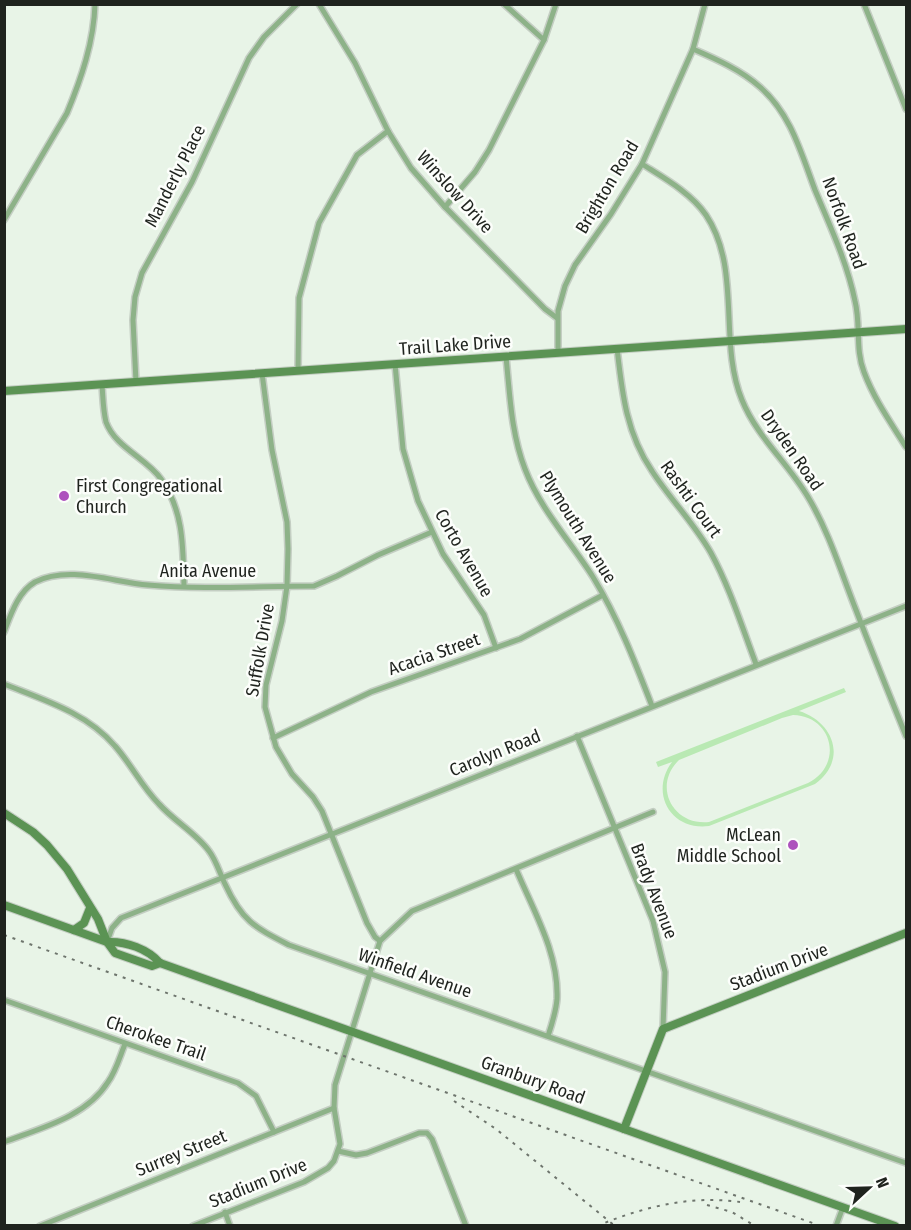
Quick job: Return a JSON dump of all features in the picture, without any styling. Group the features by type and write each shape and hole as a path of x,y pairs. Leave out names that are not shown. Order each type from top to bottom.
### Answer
{"street":[{"path":"4,220 70,105 88,55 95,4"},
{"name":"Manderly Place","path":"136,382 134,309 145,267 192,182 249,58 264,37 297,4"},
{"name":"Winslow Drive","path":"319,4 355,63 388,131 411,168 544,309 557,318"},
{"path":"504,4 544,40"},
{"path":"446,207 476,172 489,150 544,40 556,4"},
{"name":"Brighton Road","path":"558,353 559,303 575,265 611,214 642,164 693,49 705,4"},
{"path":"864,4 906,109"},
{"name":"Norfolk Road","path":"693,49 743,74 760,87 786,118 836,239 855,299 860,359 864,374 906,447"},
{"path":"298,370 299,298 319,223 357,155 388,131"},
{"name":"Dryden Road","path":"642,164 696,204 706,215 716,236 726,272 729,340 737,386 761,435 808,498 834,552 906,736"},
{"name":"Trail Lake Drive","path":"4,391 906,329"},
{"name":"Rashti Court","path":"617,348 624,407 635,440 651,470 695,526 712,555 756,664"},
{"name":"Plymouth Avenue","path":"506,357 512,419 525,472 540,500 603,595 631,651 652,706"},
{"name":"Corto Avenue","path":"395,364 403,449 415,493 443,554 484,615 496,648"},
{"name":"Suffolk Drive","path":"262,373 272,450 287,522 288,549 287,586 282,621 266,686 264,706 273,738 284,762 322,811 367,923 380,941"},
{"path":"102,385 104,414 111,432 155,472 165,485 175,505 181,525 184,586"},
{"name":"Anita Avenue","path":"4,632 20,596 33,583 51,576 69,575 149,585 314,585 432,532"},
{"name":"Acacia Street","path":"273,738 371,692 496,648 543,628 603,595"},
{"name":"Carolyn Road","path":"107,942 112,928 121,918 906,606"},
{"name":"Winfield Avenue","path":"4,684 54,704 90,722 115,746 159,805 209,851 240,912 252,925 289,945 906,1163"},
{"name":"Brady Avenue","path":"577,736 652,921 662,955 665,986 663,1029 624,1129"},
{"path":"466,1226 432,1139 427,1133 419,1133 356,1155 338,1151 340,1144 334,1108 335,1084 372,973 380,941 412,911 653,812"},
{"path":"4,813 33,832 67,869 99,919 107,942"},
{"path":"516,869 550,950 557,1000 548,1036"},
{"name":"Granbury Road","path":"4,905 107,942 120,941 153,954 160,963 895,1226"},
{"path":"74,930 84,923 90,908"},
{"name":"Stadium Drive","path":"663,1029 906,933"},
{"name":"Granbury Road","path":"107,942 115,953 152,966 160,963"},
{"name":"Cherokee Trail","path":"4,1000 238,1083 256,1096 274,1132"},
{"path":"4,1143 70,1116 87,1106 110,1080 125,1044"},
{"name":"Surrey Street","path":"40,1226 334,1108"},
{"name":"Stadium Drive","path":"193,1226 317,1176 328,1168 338,1151"},
{"path":"836,1226 843,1207"},
{"path":"225,1212 230,1226"}],"green space":[{"path":"844,688 846,692 799,711 811,716 821,724 832,743 834,753 831,764 815,784 709,826 696,826 675,816 664,797 663,786 665,774 672,762 658,767 656,762","holes":["793,715 807,717 825,732 830,754 819,775 808,783 709,822 696,822 685,818 670,802 667,781 671,770 679,760 782,718"]}],"railway":[{"path":"4,935 821,1226"},
{"path":"454,1101 496,1129 615,1226"},
{"path":"597,1226 632,1213 667,1204 703,1200 740,1202"},
{"path":"707,1205 732,1212 755,1226"}],"place":[{"name":"First Congregational Church","path":"64,496"},
{"name":"McLean Middle School","path":"793,845"}]}
